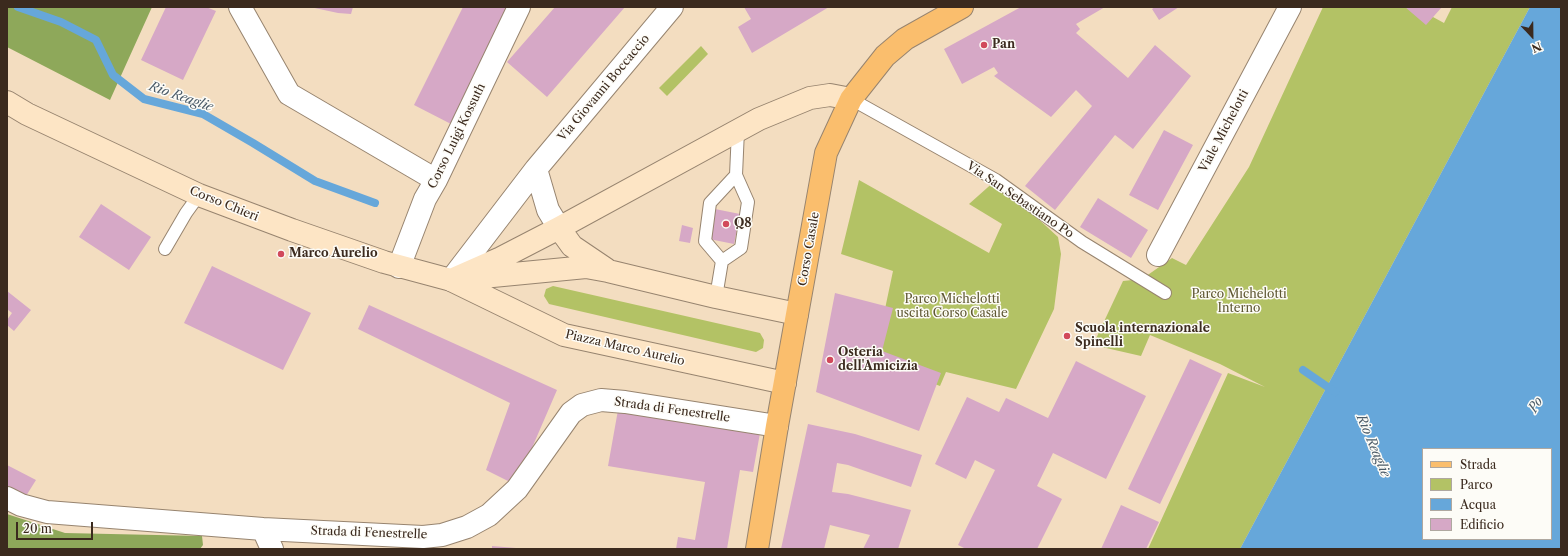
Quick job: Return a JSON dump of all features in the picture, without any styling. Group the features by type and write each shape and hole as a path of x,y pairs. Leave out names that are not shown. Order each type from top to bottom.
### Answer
{"main road":[{"name":"Corso Casale","path":"757,549 777,426 826,153 851,99 885,56 905,39 962,7"},
{"path":"451,280 501,258 559,228 759,119 810,98 830,95 851,99"},
{"name":"Corso Chieri","path":"7,102 41,120 199,195 292,230 399,267 451,280"},
{"path":"559,228 572,246 608,271"},
{"path":"451,280 586,267 797,314"},
{"name":"Piazza Marco Aurelio","path":"451,280 564,335 785,383"}],"street":[{"path":"240,7 289,94 436,180"},
{"name":"Corso Luigi Kossuth","path":"399,267 425,198 436,180 520,7"},
{"name":"Via Giovanni Boccaccio","path":"451,280 536,169 672,7"},
{"name":"Viale Michelotti","path":"1158,254 1290,7"},
{"path":"536,169 548,210 559,228"},
{"name":"Strada di Fenestrelle","path":"7,498 21,505 47,512 263,529 422,537 442,535 467,528 488,515 517,489 571,413 582,405 601,400 625,402 777,426"},
{"path":"263,529 272,549"}],"lane":[{"name":"Via San Sebastiano Po","path":"851,99 996,180 1082,242 1165,293"},
{"path":"716,297 722,261 741,248 748,202 736,175 738,130"},
{"path":"722,261 705,241 710,204 736,175"},
{"path":"166,249 186,213 199,195"}],"green space":[{"path":"7,7 152,7 110,100 7,47"},
{"name":"Parco Michelotti Interno","path":"1323,7 1409,7 1444,23 1452,7 1530,7 1240,549 1148,549 1228,373 1265,387 1220,364 1150,335 1141,356 1093,345 1123,281 1142,279 1172,258 1186,265 1249,167"},
{"path":"701,46 708,54 667,96 659,88"},
{"name":"Parco Michelotti uscita Corso Casale","path":"859,180 989,253 1002,224 969,204 996,180 1058,237 1061,254 1054,309 1016,389 946,372 940,386 874,361 893,271 841,254"},
{"path":"553,286 760,333 764,340 763,348 756,352 549,304 544,296 546,289"},
{"path":"7,514 65,533 202,536 203,545 200,549 7,549"}],"water":[{"name":"Po","path":"1530,7 1561,7 1561,549 1240,549"}],"building":[{"path":"166,7 206,7 216,11 183,80 141,60"},
{"path":"310,7 353,7 351,14 338,13"},
{"path":"463,7 511,7 451,124 414,105"},
{"path":"555,7 625,7 547,97 507,62"},
{"path":"744,7 829,7 752,53 738,27 751,19"},
{"path":"1021,7 1105,7 1076,24 1080,29 1076,33 1128,78 1155,45 1191,76 1133,149 1115,135 1055,210 1025,186 1092,106 1076,90 1051,117 994,76 998,73 994,67 962,84 944,49"},
{"path":"1155,7 1179,7 1159,20 1152,9"},
{"path":"1405,7 1442,7 1426,25"},
{"path":"1164,130 1193,145 1158,210 1129,195"},
{"path":"1098,198 1148,230 1131,258 1080,227"},
{"path":"101,204 151,237 129,270 79,237"},
{"path":"715,209 740,214 734,244 709,239"},
{"path":"682,225 693,228 690,243 679,241"},
{"path":"212,266 311,313 283,370 184,323"},
{"path":"7,291 31,310 14,331 7,325 7,320 12,313 7,309"},
{"path":"835,293 893,308 882,351 941,373 919,431 816,392"},
{"path":"369,305 557,390 522,471 508,481 486,470 510,403 358,329"},
{"path":"1190,359 1222,374 1160,504 1128,489"},
{"path":"1076,361 1146,396 1106,479 1053,453 1037,486 1062,499 1037,549 966,549 958,545 995,470 975,460 966,479 935,464 967,397 999,412 1006,398 1048,418"},
{"path":"618,410 760,433 753,472 740,470 727,549 676,549 678,537 695,540 705,482 608,466"},
{"path":"808,424 855,434 922,455 911,487 848,465 837,463 832,492 848,494 911,510 898,549 863,549 870,535 830,525 824,549 781,549"},
{"path":"7,465 36,480 26,496 7,486"},
{"path":"1121,505 1159,522 1146,549 1101,549"},
{"path":"492,546 516,548 516,549 492,549"}],"waterway":[{"name":"Rio Reaglie","path":"18,7 61,22 96,40 113,75 144,99 203,114 315,181 375,203"},
{"name":"Rio Reaglie","path":"1303,370 1335,392"}],"place":[{"name":"Pan","path":"984,45"},
{"name":"Q8","path":"726,224"},
{"name":"Marco Aurelio","path":"281,254"},
{"name":"Scuola internazionale Spinelli","path":"1067,336"},
{"name":"Osteria dell'Amicizia","path":"830,360"}]}
